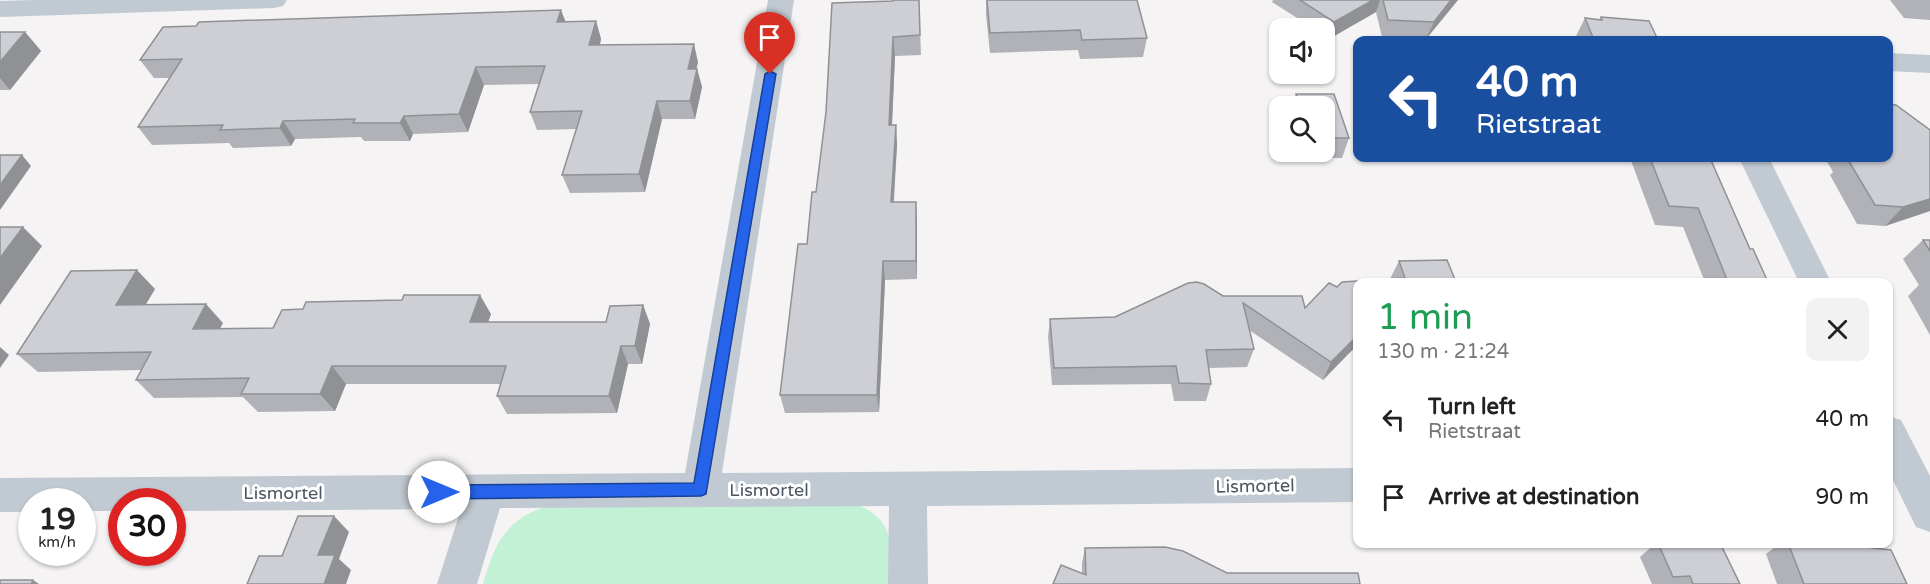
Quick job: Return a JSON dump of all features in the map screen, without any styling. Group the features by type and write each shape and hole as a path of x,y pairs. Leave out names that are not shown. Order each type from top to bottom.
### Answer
{"street":[{"path":"0,9 274,0"},
{"path":"701,489 781,0"},
{"path":"1893,62 1930,64"},
{"path":"1756,162 1813,278"},
{"path":"1893,451 1899,476 1930,515"},
{"name":"Lismortel","path":"0,495 1353,485"},
{"path":"908,490 908,584"},
{"path":"457,584 486,491"}],"green space":[{"path":"853,503 867,509 884,525 891,545 892,584 483,584 497,547 510,527 530,513 544,507"}],"building":[{"path":"919,0 920,35 893,37 889,125 896,125 891,202 916,202 916,261 883,261 877,395 780,395 798,244 807,244 812,192 816,192 826,112 832,3"},
{"path":"987,0 1137,0 1147,38 1082,40 1080,30 990,33"},
{"path":"1300,0 1373,0 1335,21 1335,18 1328,18"},
{"path":"1383,0 1451,0 1434,22 1388,20"},
{"path":"561,10 557,22 596,21 589,45 694,44 688,69 697,69 690,101 657,101 639,174 562,175 582,111 530,112 545,66 476,67 459,114 404,116 400,123 353,123 355,119 283,121 280,128 220,130 223,125 138,127 182,59 140,60 163,27 196,26 199,22"},
{"path":"1601,17 1649,21 1656,36 1592,36 1585,18 1602,20"},
{"path":"0,32 25,32 0,62"},
{"path":"1296,94 1334,94 1335,96 1297,96"},
{"path":"1335,97 1349,138 1335,138"},
{"path":"1893,105 1896,105 1930,130 1930,199 1903,207 1875,205 1849,162 1893,162"},
{"path":"0,155 22,155 0,185"},
{"path":"1652,162 1712,162 1750,249 1753,249 1766,278 1726,278 1698,208 1669,206"},
{"path":"0,227 23,227 0,258"},
{"path":"1923,240 1930,240 1930,251"},
{"path":"1447,260 1454,278 1405,278 1399,261"},
{"path":"137,270 116,305 206,304 193,329 273,328 282,310 303,309 306,302 402,300 404,295 480,295 470,322 606,322 610,306 643,305 635,346 621,346 609,396 497,396 506,366 332,366 320,394 241,394 249,378 136,380 151,352 17,354 71,271"},
{"path":"1353,281 1353,340 1331,362 1243,303 1254,349 1206,350 1211,384 1179,383 1176,366 1054,368 1050,319 1115,317 1188,283 1197,282 1223,296 1302,296 1305,308 1329,283 1337,287 1342,282"},
{"path":"298,516 334,516 318,555 335,555 324,584 247,584 259,556 282,556"},
{"path":"1165,547 1183,551 1227,573 1358,573 1360,584 1053,584 1061,565 1086,575 1085,548"},
{"path":"1660,548 1722,548 1740,584 1693,584 1690,576 1673,577"},
{"path":"1790,548 1891,550 1907,584 1804,584"},
{"path":"0,580 33,580 31,584 0,584"}],"route":[{"path":"439,492 701,489 770,74"}]}
